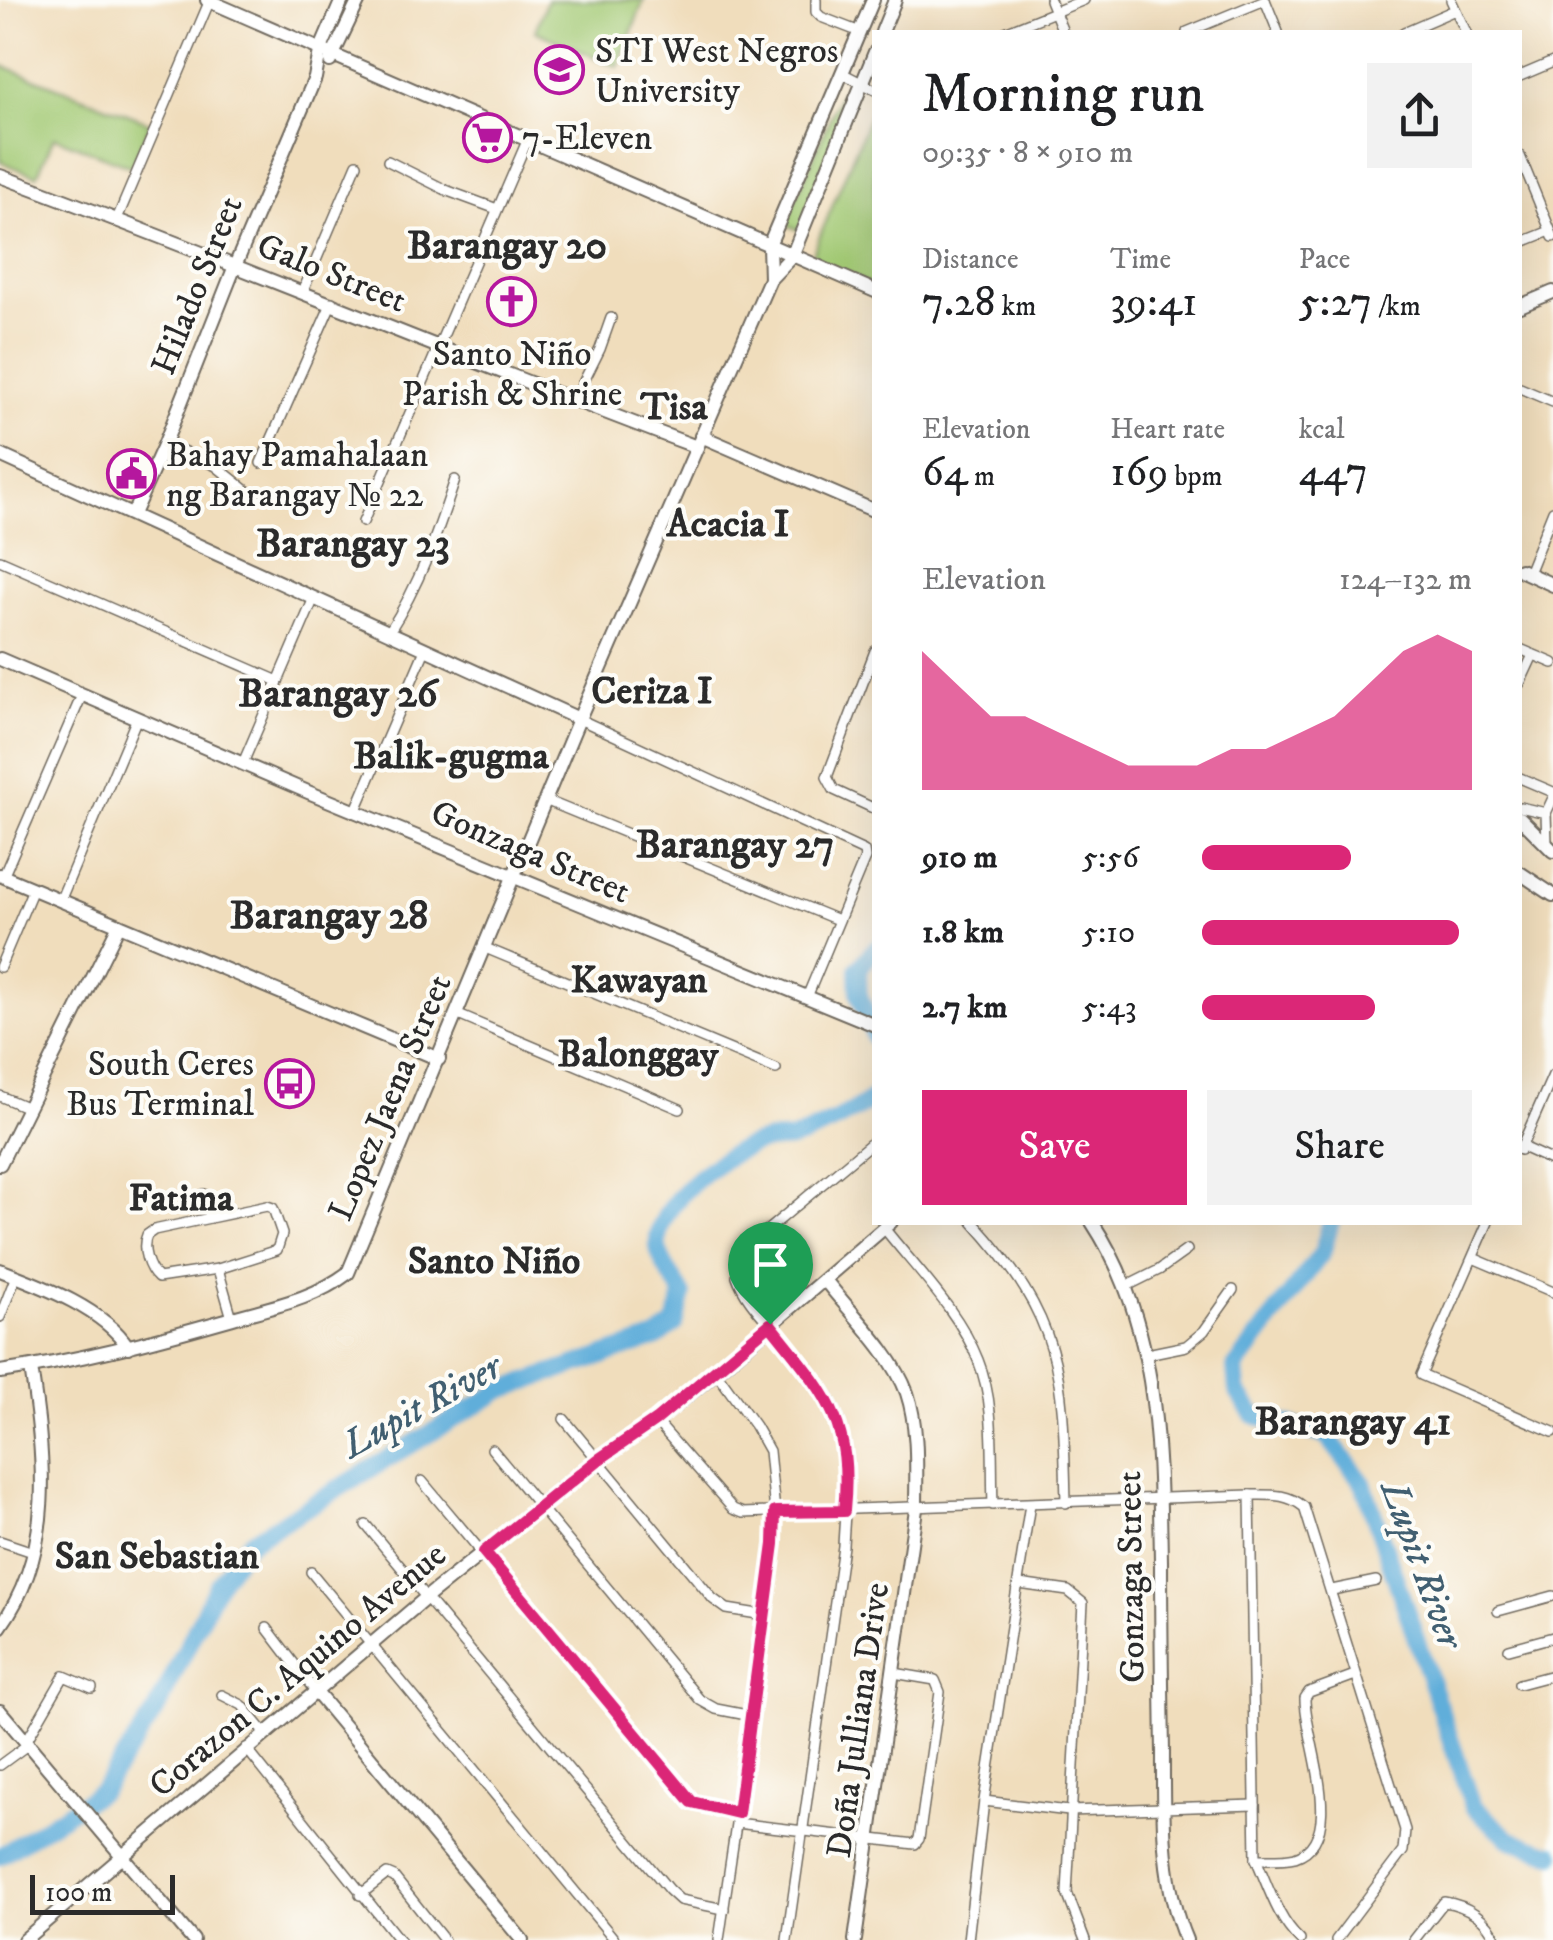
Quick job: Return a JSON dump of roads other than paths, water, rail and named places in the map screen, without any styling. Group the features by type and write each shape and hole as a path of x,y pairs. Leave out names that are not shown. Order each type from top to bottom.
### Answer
{"street":[{"path":"118,219 209,0 872,290"},
{"name":"Hilado Street","path":"327,54 342,0"},
{"name":"Hilado Street","path":"133,514 315,78 360,0"},
{"path":"816,0 816,12 821,17 860,32"},
{"name":"Lopez Jaena Street","path":"770,279 768,245 873,0"},
{"path":"883,30 895,0"},
{"path":"1050,0 1062,30"},
{"path":"1010,30 1084,0"},
{"path":"1192,30 1265,0 1277,30"},
{"path":"1408,30 1453,5 1465,30"},
{"path":"1522,75 1553,62"},
{"path":"842,73 869,87"},
{"name":"Lopez Jaena Street","path":"0,1372 128,1347 232,1318 314,1294 348,1273 578,719 770,279 792,256 869,87"},
{"path":"363,522 527,140"},
{"path":"388,161 448,191 496,209"},
{"path":"303,291 357,164"},
{"name":"Galo Street","path":"0,176 332,302 574,401 699,442 872,510"},
{"path":"1522,242 1552,234 1525,185"},
{"path":"1522,305 1553,292"},
{"path":"261,464 332,302"},
{"path":"574,401 611,318"},
{"path":"1522,389 1553,402"},
{"path":"166,442 216,466 257,499"},
{"path":"0,454 864,851 865,858 807,996"},
{"path":"389,632 414,593 428,561 455,480"},
{"path":"1553,511 1524,572 1553,585"},
{"path":"0,560 278,682"},
{"path":"243,763 314,598"},
{"path":"356,810 425,650"},
{"path":"1522,650 1553,663"},
{"path":"1522,679 1534,654"},
{"path":"872,658 828,771 828,782 834,790 872,808"},
{"name":"Gonzaga Street","path":"0,659 872,1024"},
{"path":"861,682 872,687"},
{"path":"82,695 2,876 439,1059"},
{"path":"60,900 137,718"},
{"path":"1522,779 1553,795 1546,813 1550,849"},
{"path":"545,800 838,920"},
{"path":"1522,807 1546,813"},
{"path":"1522,820 1550,849"},
{"path":"1522,874 1553,895"},
{"path":"0,967 33,889"},
{"path":"0,1164 118,925"},
{"path":"483,948 776,1069"},
{"path":"456,1014 680,1109"},
{"path":"1522,1144 1553,1075"},
{"path":"0,1096 28,1108"},
{"path":"787,1940 843,1546 844,1464 835,1411 826,1395 748,1296 737,1276 746,1248 872,1143"},
{"path":"1522,1149 1553,1161"},
{"path":"204,1194 210,1218"},
{"path":"267,1206 273,1208 282,1234 278,1250 218,1269 158,1278 152,1273 144,1242 154,1230 267,1206"},
{"path":"888,1225 954,1316 978,1360 990,1408 993,1505"},
{"name":"Corazon C. Aquino Avenue","path":"24,1940 427,1597 598,1460 716,1372 888,1225"},
{"path":"976,1225 1018,1274 1058,1361 1064,1402 1066,1503"},
{"name":"Gonzaga Street","path":"1094,1225 1125,1287 1147,1354 1154,1396 1160,1498 1163,1810 1170,1890 1186,1940"},
{"path":"1487,1225 1421,1376 1553,1432"},
{"path":"1125,1287 1187,1250"},
{"path":"1473,1258 1553,1292"},
{"path":"218,1269 232,1318"},
{"path":"0,1270 102,1318 128,1347"},
{"path":"0,1317 16,1276"},
{"name":"Doña Julliana Drive","path":"825,1280 878,1347 908,1395 914,1426 916,1509 856,1940"},
{"path":"1147,1354 1186,1346 1204,1331 1233,1290"},
{"path":"0,1627 20,1590 33,1552 43,1489 42,1442 30,1368"},
{"path":"716,1372 768,1451 775,1512 752,1716 720,1940"},
{"path":"564,1418 713,1599 726,1609 764,1615"},
{"path":"656,1420 733,1509 754,1514 1250,1495 1286,1495 1304,1508 1405,1830 1403,1851 1336,1940"},
{"path":"492,1449 700,1700 752,1716"},
{"path":"422,1481 692,1802 737,1818 802,1832 915,1844 940,1692 935,1680 894,1674"},
{"path":"1250,1495 1256,1859 1278,1909 1300,1940"},
{"path":"968,1940 984,1801 1030,1504"},
{"path":"366,1525 669,1890 680,1900 724,1909"},
{"path":"0,1541 33,1552"},
{"path":"311,1572 615,1940"},
{"path":"1332,1590 1376,1581"},
{"path":"1020,1584 1068,1591 1083,1603 1069,1811 1068,1902 1085,1940"},
{"path":"1498,1612 1553,1596"},
{"path":"268,1628 315,1691 522,1940"},
{"path":"1509,1650 1553,1638"},
{"path":"1256,1859 1292,1858 1304,1853 1317,1837 1323,1811 1305,1698 1309,1692 1356,1675"},
{"path":"1518,1684 1553,1675"},
{"path":"0,1765 28,1742 64,1676 92,1688"},
{"path":"222,1694 242,1705 266,1734"},
{"path":"0,1710 193,1940"},
{"path":"246,1748 399,1940"},
{"path":"984,1801 1069,1811 1255,1805"},
{"path":"360,1894 388,1874 440,1939"},
{"path":"1414,1940 1444,1902 1468,1908 1496,1940"}],"waterway":[{"name":"Lupit River","path":"872,953 858,969 859,994 872,1030"},
{"name":"Lupit River","path":"0,1856 101,1791 156,1711 216,1587 248,1543 502,1390 657,1338 675,1324 683,1295 658,1247 659,1231 679,1198 711,1168 746,1148 799,1137 872,1099"},
{"name":"Lupit River","path":"1330,1225 1322,1253 1235,1368 1237,1391 1254,1415 1327,1436 1363,1483 1473,1806 1511,1840 1553,1854"}],"place":[{"name":"STI West Negros University","path":"560,70"},
{"name":"7-Eleven","path":"487,137"},
{"name":"Santo Niño Parish & Shrine","path":"512,301"},
{"name":"Bahay Pamahalaan ng Barangay № 22","path":"131,474"},
{"name":"South Ceres Bus Terminal","path":"289,1083"}],"district":[{"name":"Barangay 20","path":"507,244"},
{"name":"Tisa","path":"674,406"},
{"name":"Acacia I","path":"728,523"},
{"name":"Barangay 23","path":"353,542"},
{"name":"Ceriza I","path":"652,690"},
{"name":"Barangay 26","path":"338,692"},
{"name":"Balik-gugma","path":"451,755"},
{"name":"Barangay 27","path":"735,843"},
{"name":"Barangay 28","path":"329,914"},
{"name":"Kawayan","path":"639,979"},
{"name":"Balonggay","path":"638,1053"},
{"name":"Fatima","path":"181,1197"},
{"name":"Santo Niño","path":"494,1260"},
{"name":"Barangay 41","path":"1353,1420"},
{"name":"San Sebastian","path":"157,1555"}]}
